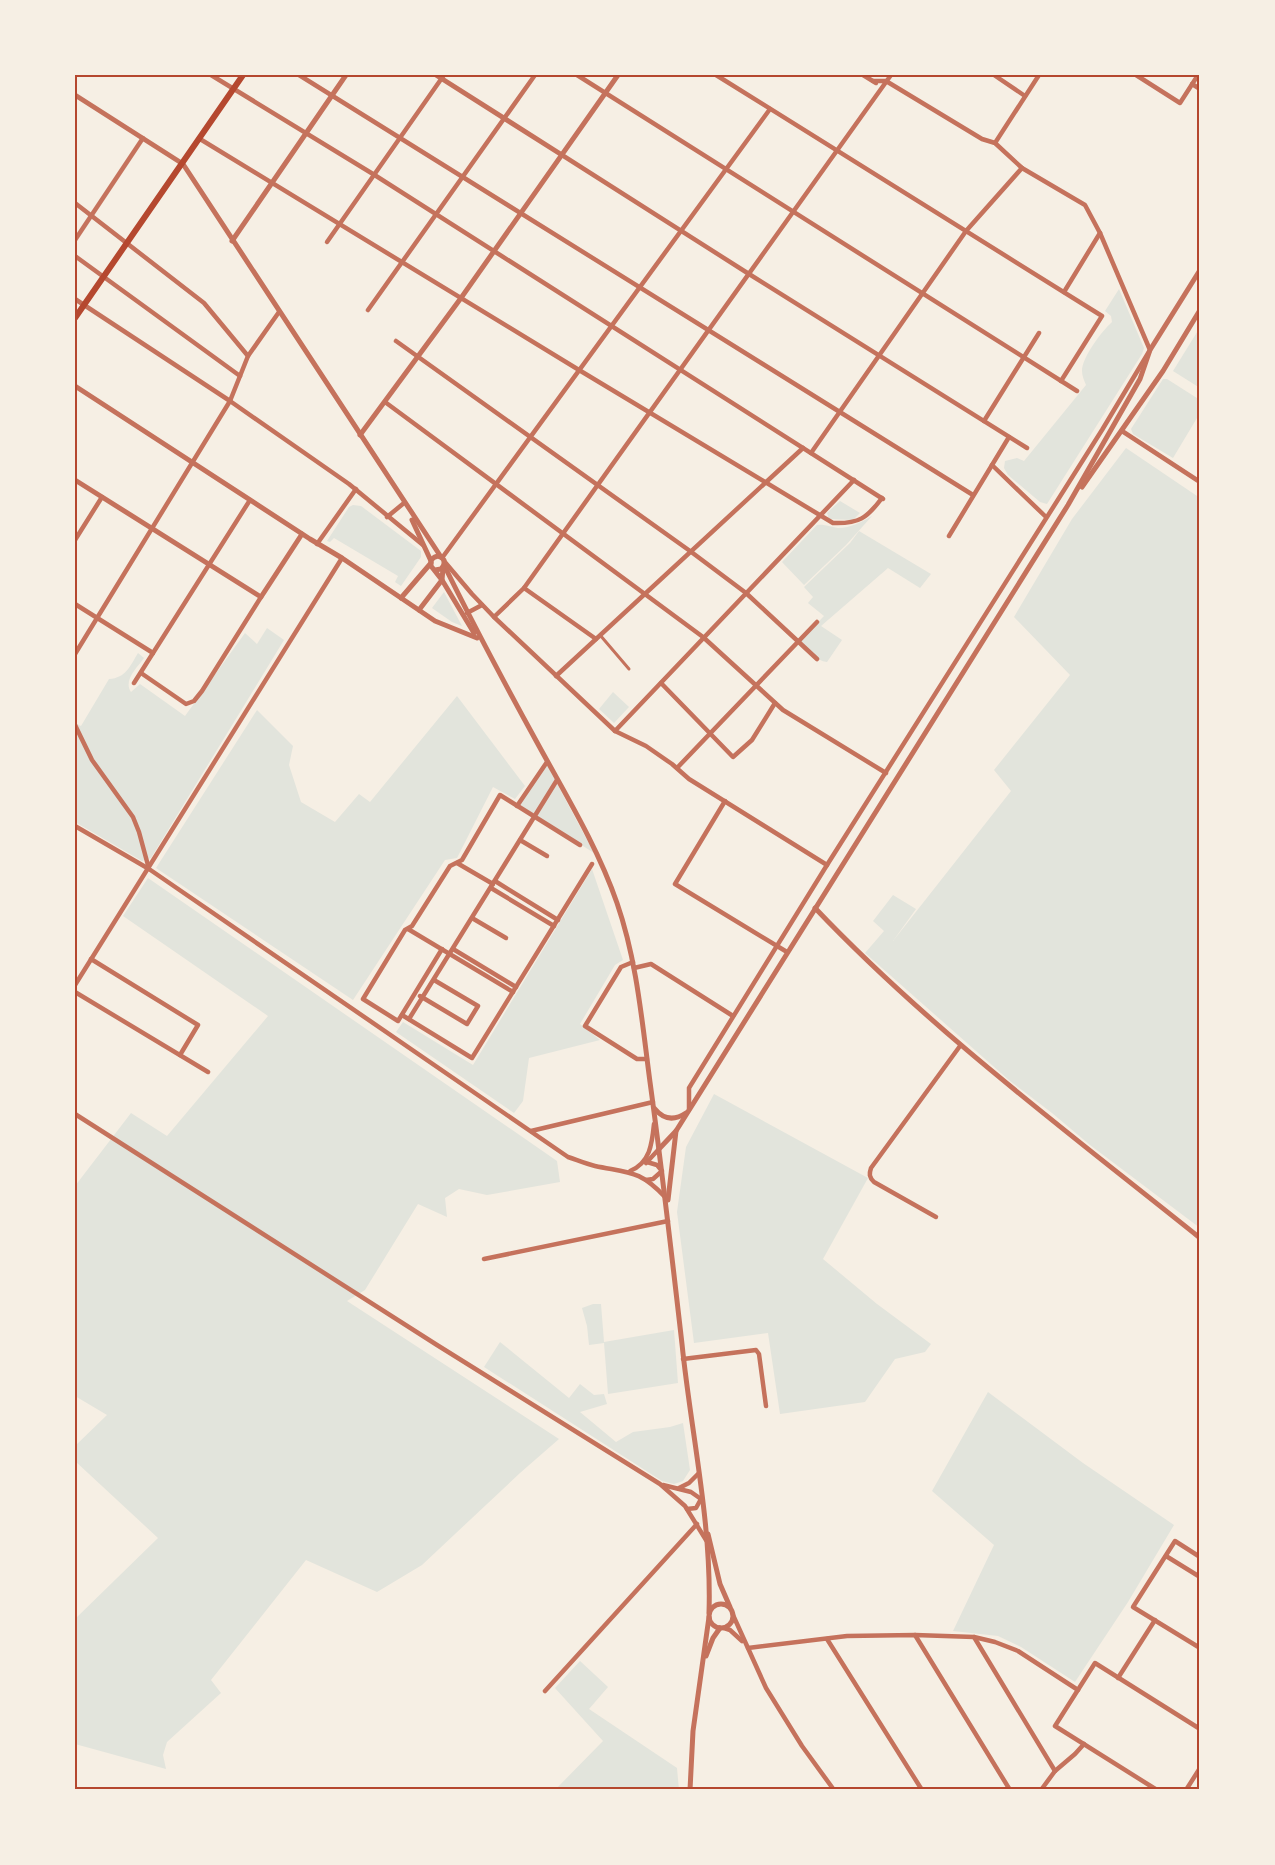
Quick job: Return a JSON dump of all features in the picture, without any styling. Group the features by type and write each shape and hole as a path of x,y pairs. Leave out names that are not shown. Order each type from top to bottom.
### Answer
{"main road":[{"path":"75,318 243,75"}],"street":[{"path":"200,139 833,523 848,524 862,519 872,512 883,498 373,174 211,75"},
{"path":"299,75 973,495"},
{"path":"232,241 346,75"},
{"path":"368,310 535,75"},
{"path":"577,75 1077,391"},
{"path":"360,435 461,298 618,75"},
{"path":"716,75 1102,316 1061,381"},
{"path":"863,75 882,87"},
{"path":"494,617 524,588 891,75"},
{"path":"994,75 1025,96"},
{"path":"995,143 1039,75"},
{"path":"1136,75 1180,103 1198,75"},
{"path":"327,242 440,76 748,274 1027,448"},
{"path":"630,1171 645,1163 676,1131 1068,505 1140,379 1150,350 1100,233 1085,205 1022,168 995,143 982,139 886,81 873,81"},
{"path":"1192,84 1200,88"},
{"path":"75,95 183,164 443,562 488,654 600,858 618,905 634,965 643,1018 701,1499 720,1584 765,1688 802,1746 834,1790"},
{"path":"435,570 443,562 530,436 770,109"},
{"path":"75,240 142,138"},
{"path":"811,453 966,231 1022,168"},
{"path":"75,203 204,303 248,356"},
{"path":"1064,292 1100,233"},
{"path":"75,256 240,376"},
{"path":"689,1110 689,1088 1200,270"},
{"path":"75,299 230,401 356,489 424,546"},
{"path":"1068,505 1163,371 1200,310"},
{"path":"75,654 230,401 248,356 279,312"},
{"path":"984,421 1039,333"},
{"path":"396,341 598,484 746,593 817,659"},
{"path":"75,386 342,558 435,621 477,638"},
{"path":"385,402 703,637 783,710 886,773"},
{"path":"1122,431 1200,482"},
{"path":"949,536 1009,436"},
{"path":"556,676 803,448"},
{"path":"992,465 1046,517"},
{"path":"75,480 261,597"},
{"path":"615,731 854,480"},
{"path":"317,544 356,489"},
{"path":"75,540 102,497"},
{"path":"134,683 250,500"},
{"path":"387,517 404,503"},
{"path":"404,503 435,570 488,654"},
{"path":"141,673 186,704 194,700 302,534"},
{"path":"401,598 434,557 443,562 494,617 615,731 646,746 689,779 827,865"},
{"path":"75,985 342,558"},
{"path":"419,610 442,580 443,562"},
{"path":"524,588 596,639"},
{"path":"75,604 153,653"},
{"path":"467,613 482,604"},
{"path":"677,768 816,622"},
{"path":"600,635 629,669"},
{"path":"661,682 733,757 752,741 775,703"},
{"path":"75,725 92,760 133,818 149,869"},
{"path":"516,806 548,762"},
{"path":"892,762 902,768"},
{"path":"409,1019 557,780"},
{"path":"442,949 398,1021 363,999 405,930 412,926 450,866 462,860 500,795 580,845"},
{"path":"725,801 675,884 787,952"},
{"path":"75,826 149,869 568,1157 593,1166 630,1171 646,1179 665,1197"},
{"path":"520,840 547,856"},
{"path":"457,863 558,920"},
{"path":"402,1015 472,1058 592,864"},
{"path":"493,884 554,926"},
{"path":"815,908 851,945 960,1046 1200,1238"},
{"path":"472,918 506,938"},
{"path":"408,929 442,949 451,951 514,989"},
{"path":"91,959 198,1026 180,1055"},
{"path":"647,1059 637,1059 585,1026 621,968 651,964 733,1016"},
{"path":"415,993 467,1024 478,1006 434,980"},
{"path":"75,992 208,1072"},
{"path":"936,1217 874,1182 869,1176 871,1168 960,1046"},
{"path":"531,1131 653,1102"},
{"path":"653,1102 659,1114 671,1119 678,1118 689,1110"},
{"path":"75,1114 660,1484 687,1509 705,1540"},
{"path":"645,1163 651,1148 655,1119"},
{"path":"667,1213 676,1131"},
{"path":"645,1163 657,1165 662,1171"},
{"path":"646,1179 653,1179 662,1171"},
{"path":"484,1259 668,1221"},
{"path":"683,1359 756,1350 759,1354 766,1406"},
{"path":"678,1489 689,1484 698,1474"},
{"path":"660,1484 691,1492 701,1499"},
{"path":"687,1509 696,1508 701,1499"},
{"path":"690,1790 693,1731 709,1615 710,1588 705,1521"},
{"path":"545,1691 697,1524"},
{"path":"1200,1557 1175,1541 1133,1607 1200,1648"},
{"path":"1166,1556 1200,1577"},
{"path":"730,1607 718,1604 714,1606 709,1615 712,1625 738,1636 747,1647"},
{"path":"703,1666 710,1644 722,1628 731,1623 733,1615"},
{"path":"1118,1678 1155,1620"},
{"path":"915,1635 1010,1790"},
{"path":"747,1647 847,1636 974,1637 1018,1651 1077,1690"},
{"path":"974,1637 1055,1771"},
{"path":"827,1639 922,1790"},
{"path":"1157,1790 1054,1726 1095,1663 1200,1729"},
{"path":"1041,1790 1055,1771 1084,1744"},
{"path":"1186,1790 1200,1768"}],"shaded area":[{"path":"1119,289 1144,348 1142,354 1047,504 1040,502 1008,475 1004,468 1005,461 1017,458 1024,461 1086,385 1082,375 1085,359 1103,331 1112,322 1111,316 1105,311"},
{"path":"1200,330 1200,388 1173,371"},
{"path":"1163,379 1167,379 1200,400 1200,413 1173,458 1133,434 1131,429"},
{"path":"1126,448 1200,498 1200,1228 1010,1081 865,953 884,931 873,921 893,895 916,909 893,941 1011,791 994,770 1070,675 1014,617 1072,519"},
{"path":"840,501 860,513 853,520 829,519 827,513"},
{"path":"361,506 421,551 421,557 401,586 395,582 398,576 334,538 330,542 327,541 349,507"},
{"path":"872,516 846,545 804,585 782,562 817,525 843,528"},
{"path":"859,531 931,574 920,588 888,568 821,626 842,640 827,662 823,661 812,654 800,641 824,616 808,603 813,597 804,587 850,543"},
{"path":"444,592 462,626 432,608"},
{"path":"267,628 284,640 151,858 142,861 75,822 75,723 81,726 109,679 124,674 138,653 144,658 130,679 131,692 140,684 185,716 245,633 257,644"},
{"path":"613,692 629,707 614,723 599,709"},
{"path":"457,696 525,786 515,799 493,787 457,858 445,860 353,1000 156,868 257,710 293,746 289,765 301,802 335,822 359,794 370,802"},
{"path":"547,765 594,853 519,805"},
{"path":"592,869 623,960 615,965 580,1024 600,1040 529,1058 523,1101 514,1113 396,1032 403,1022 473,1065"},
{"path":"148,878 557,1161 560,1182 487,1195 459,1189 445,1198 447,1217 418,1204 365,1290 347,1301 559,1439 422,1565 377,1592 306,1560 211,1680 221,1693 167,1742 163,1755 166,1769 75,1744 75,1619 158,1538 75,1461 75,1446 107,1415 75,1396 75,1186 131,1113 167,1136 268,1016 123,916"},
{"path":"714,1094 868,1178 823,1259 877,1304 931,1344 925,1352 895,1359 865,1402 780,1414 768,1333 694,1343 677,1212 686,1147"},
{"path":"601,1304 604,1342 674,1330 678,1383 608,1394 604,1343 589,1345 582,1308"},
{"path":"500,1342 569,1398 580,1384 594,1395 604,1394 607,1404 580,1412 616,1442 633,1432 683,1423 690,1470 683,1481 674,1484 662,1481 484,1367"},
{"path":"988,1392 1083,1463 1174,1525 1128,1602 1075,1682 1021,1647 998,1636 953,1631 994,1545 932,1491"},
{"path":"580,1661 608,1687 589,1709 677,1768 679,1790 555,1790 603,1741 555,1688"}]}
